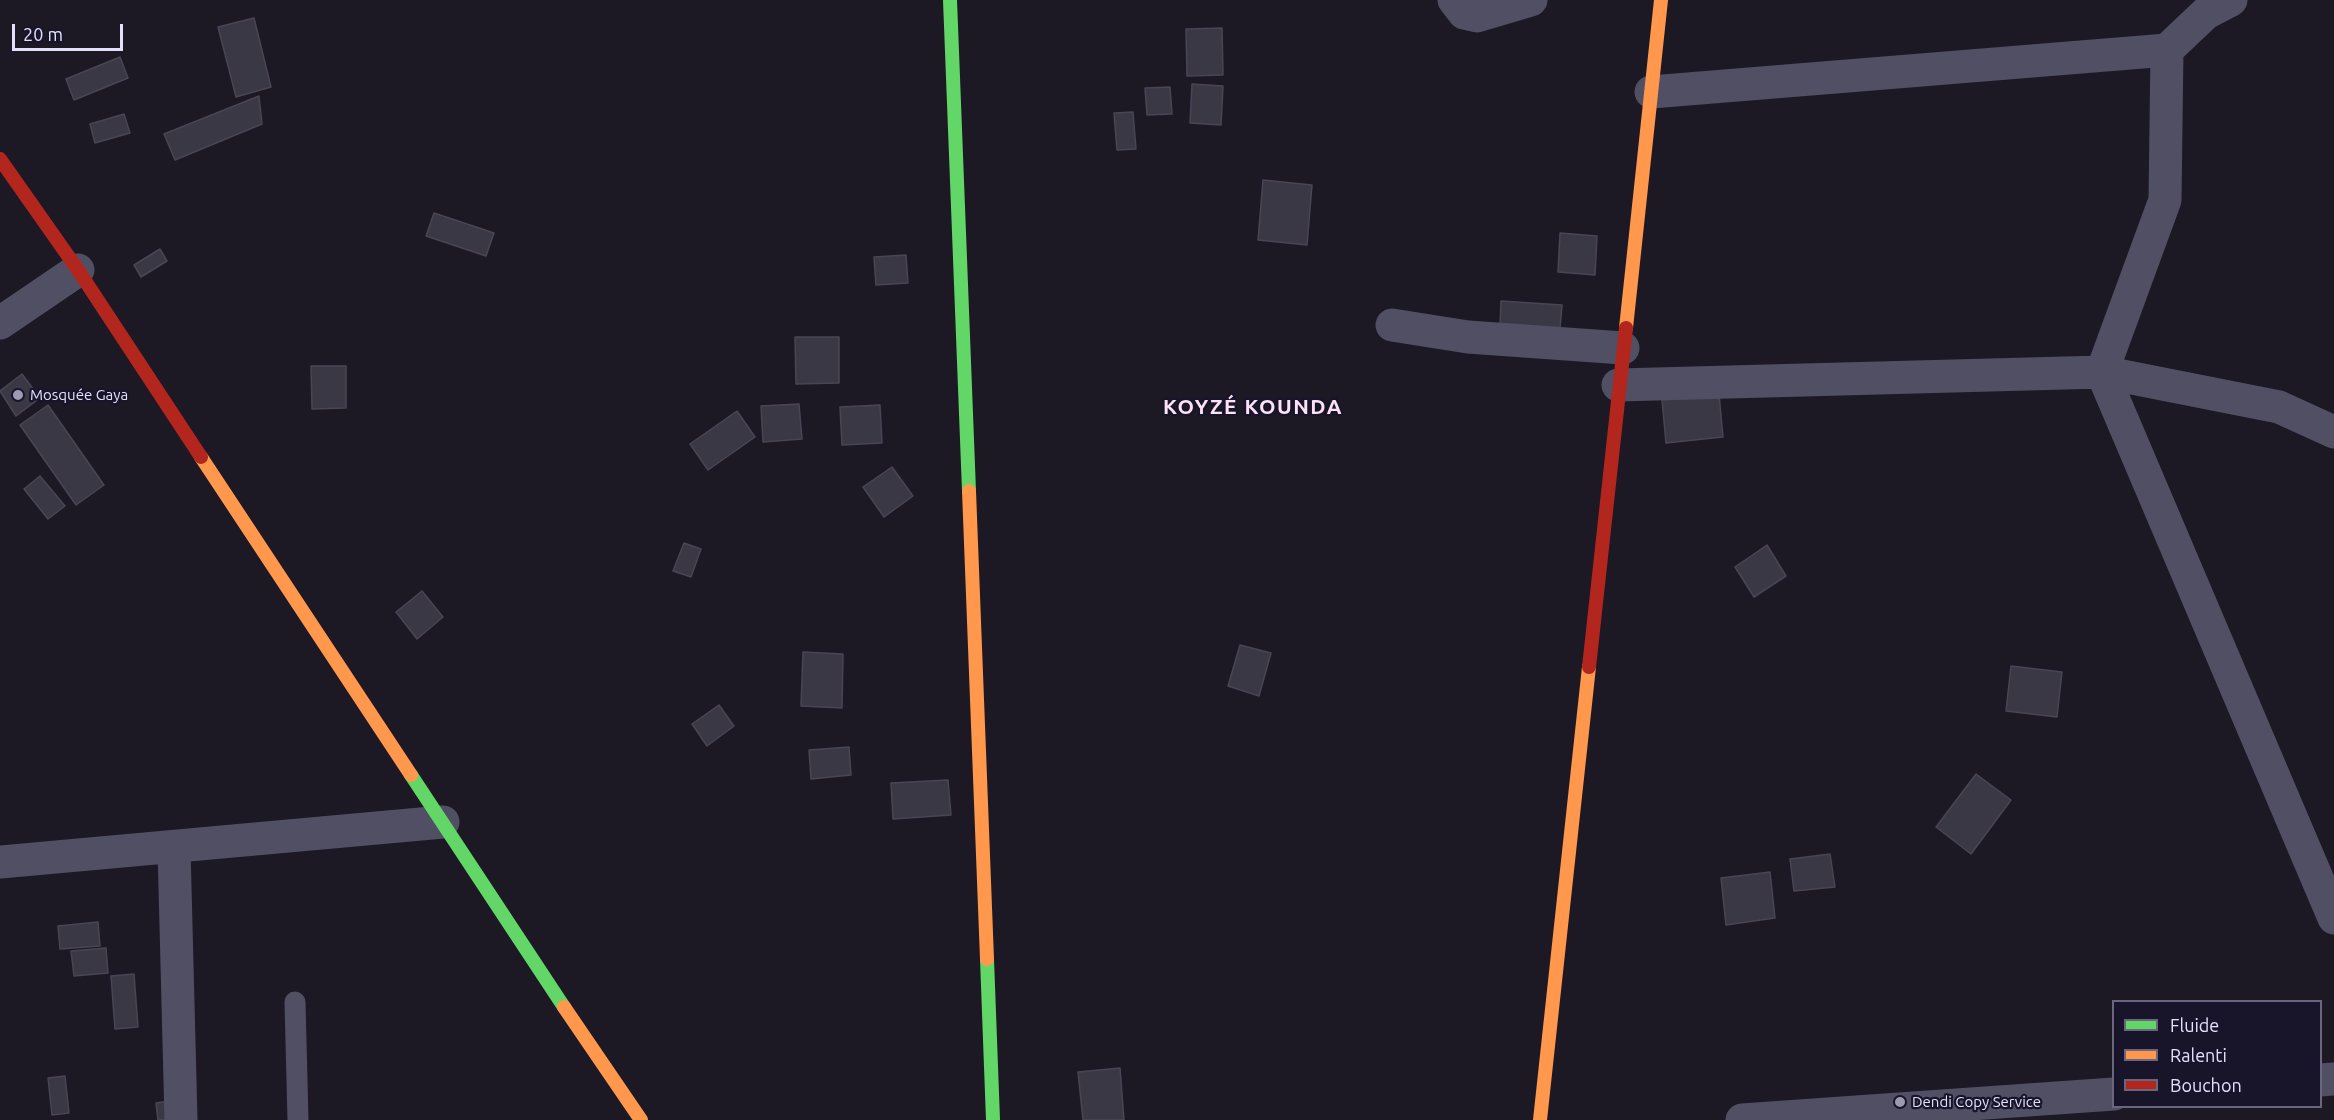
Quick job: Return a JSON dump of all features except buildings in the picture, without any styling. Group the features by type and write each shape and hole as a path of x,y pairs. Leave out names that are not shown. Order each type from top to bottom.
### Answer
{"street":[{"path":"950,0 993,1120"},
{"path":"1454,0 1464,13 1477,16 1532,0"},
{"path":"1540,1120 1661,0"},
{"path":"1651,92 2167,50 2210,4"},
{"path":"2167,50 2165,200 2102,372 2334,918"},
{"path":"0,159 78,270 641,1120"},
{"path":"0,323 78,270"},
{"path":"1392,325 1468,337 1623,348"},
{"path":"1618,385 2102,372 2279,407 2334,432"},
{"path":"0,862 443,822"},
{"path":"174,848 181,1120"},
{"path":"1742,1120 1822,1117 2112,1094"}],"lane":[{"path":"295,1002 298,1120"}],"traffic: fast":[{"path":"950,0 969,491"},
{"path":"411,775 564,1007"},
{"path":"987,959 993,1120"}],"traffic: slow":[{"path":"1626,328 1661,0"},
{"path":"201,457 411,775"},
{"path":"969,491 987,959"},
{"path":"1540,1120 1589,667"},
{"path":"564,1007 641,1120"}],"traffic: jam":[{"path":"0,159 78,270 201,457"},
{"path":"1589,667 1626,328"}],"place":[{"name":"Mosquée Gaya","path":"18,395"},
{"name":"Dendi Copy Service","path":"1900,1102"}],"district":[{"name":"KOYZÉ KOUNDA","path":"1253,407"}]}
